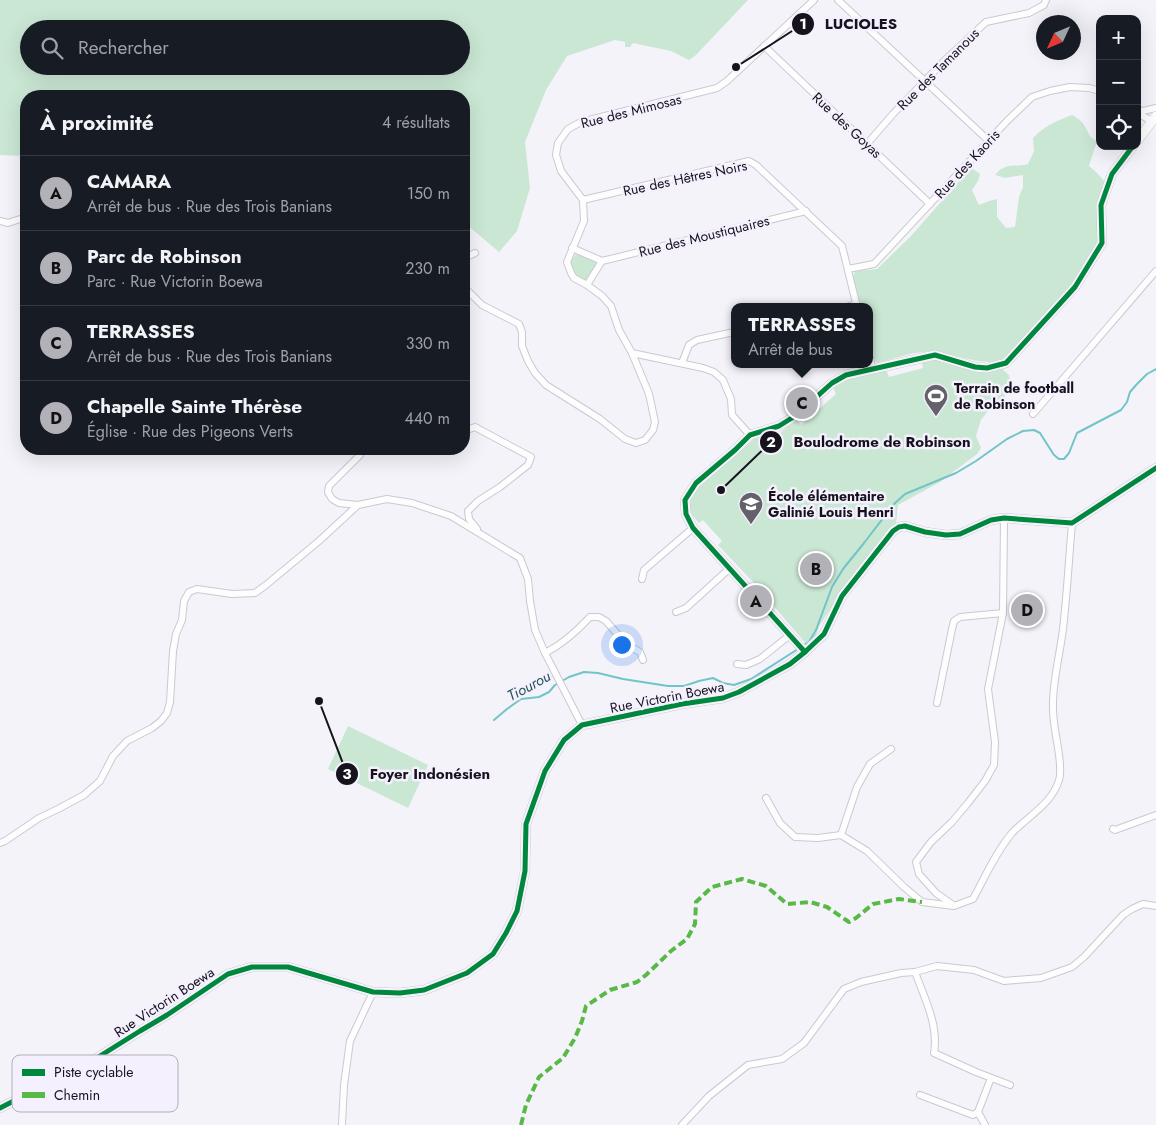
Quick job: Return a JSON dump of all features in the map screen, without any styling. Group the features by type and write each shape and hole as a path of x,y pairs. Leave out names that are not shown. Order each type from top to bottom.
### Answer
{"street":[{"name":"Rue des Mimosas","path":"583,200 561,171 556,155 558,143 568,129 581,122 717,88 727,81 814,0"},
{"path":"838,0 989,141"},
{"name":"Rue des Tamanous","path":"867,144 943,62 986,22 1029,13 1044,5 1046,0"},
{"name":"Rue des Goyas","path":"764,46 930,204"},
{"name":"Rue des Kaoris","path":"848,269 874,264 1032,97 1050,90 1070,87 1096,90"},
{"path":"1141,111 1156,108"},
{"path":"1141,113 1154,119 1141,136"},
{"path":"873,368 936,355 975,367 987,368 1006,363 1075,287 1102,243 1101,204 1112,174 1130,150"},
{"name":"Rue des Hêtres Noirs","path":"583,200 749,162 756,165 842,246 856,303"},
{"path":"470,293 482,305 519,324 522,332 522,346 528,361 535,373 546,384 625,439 636,443 645,440 653,430 655,422 649,394 632,353 619,330 611,306 602,296 574,278 567,262 584,221 583,200"},
{"name":"Rue des Moustiquaires","path":"602,261 806,212"},
{"path":"0,221 8,224 20,219"},
{"path":"572,248 602,261 587,285"},
{"path":"470,255 475,253"},
{"path":"1033,414 1156,272"},
{"path":"682,363 689,345 697,340 731,333"},
{"path":"632,353 682,363 714,372 723,380 730,398 732,415 750,435"},
{"path":"802,649 693,528 686,514 685,500 696,483 750,435 779,426 795,416 832,383 846,375 872,368"},
{"path":"470,429 475,427 531,456 528,465 478,501 468,511 469,519 482,535"},
{"path":"360,455 329,486 328,492 332,499 339,503 358,505 387,499 412,503 451,516 520,558 528,579 535,630 582,725"},
{"path":"766,798 780,823 795,837 818,838 840,835 867,851 922,902 954,906 973,898 1012,834 1043,805 1059,781 1059,752 1053,702 1063,630 1072,523 1156,468"},
{"path":"0,843 39,818 84,795 100,781 113,756 127,741 161,721 170,702 173,651 176,634 182,620 184,601 189,592 197,589 232,594 255,593 319,541 358,505"},
{"path":"954,906 936,893 919,874 916,862 931,842 968,803 994,764 995,742 988,689 1003,613 1004,518"},
{"name":"Rue Victorin Boewa","path":"102,1055 167,1015 228,974 252,967 288,968 373,992 400,993 424,990 467,973 493,954 517,911 525,871 526,824 545,771 564,740 582,725 682,704 723,698 748,689 790,664 802,649 824,634 842,596 893,531 899,527 905,526 925,532 946,535 960,534 991,520 1004,518 1072,523"},
{"path":"642,579 644,570 693,528"},
{"path":"676,612 686,608 730,568"},
{"path":"937,703 954,621 960,617 1003,613"},
{"path":"545,653 556,648 590,617 600,617 606,621 627,645 640,652 643,660"},
{"path":"737,664 746,665 760,659 790,635"},
{"path":"840,835 857,788 870,764 891,749"},
{"path":"1113,829 1115,830 1156,815"},
{"path":"682,1125 709,1096 748,1065 782,1059 804,1043 844,989 861,982 937,966 974,970 1004,980 1041,978 1072,967 1084,957 1123,915 1132,909 1143,904 1156,906"},
{"path":"915,972 931,1016 936,1042 934,1053 1010,1085"},
{"path":"342,1125 344,1085 350,1041 373,992"},
{"path":"920,1095 973,1115 978,1112 991,1078"},
{"name":"Rue Victorin Boewa","path":"0,1108 12,1102"},
{"path":"978,1112 985,1125"}],"green space":[{"path":"0,0 748,0 689,60 671,51 633,43 630,47 625,47 625,42 615,40 567,56 546,90 525,142 530,188 517,231 499,252 470,227 470,90 20,90 20,156 0,155"},
{"path":"1072,115 1082,122 1090,136 1096,140 1089,166 1106,183 1098,244 1074,282 1010,353 1001,360 984,362 943,353 924,352 878,363 875,361 873,353 873,303 860,303 853,277 855,271 877,269 911,236 969,170 973,169 980,174 972,190 979,205 997,199 997,217 1006,228 1015,227 1019,197 1023,187 1023,175 1005,178 995,175 1007,166 1028,164 1034,151 1033,138 1051,124"},
{"path":"576,254 591,259 597,265 586,280 579,279 572,269 570,262"},
{"path":"938,359 992,369 1002,369 1009,375 1011,386 1005,396 992,406 981,420 976,436 981,448 977,454 940,482 898,505 896,524 845,586 808,646 753,582 718,545 722,541 703,520 699,523 690,509 692,493 755,438 764,434 780,433 796,419 801,425 836,394 834,386 843,380 886,369 889,377 923,368 921,360"},
{"path":"348,726 428,765 408,808 328,769"}],"waterway":[{"name":"Tiourou","path":"804,645 809,642 816,630 832,587 843,569 894,504 905,494 956,473 1007,439 1023,431 1034,430 1040,433 1054,455 1059,459 1064,459 1069,453 1077,433 1121,410 1127,402 1130,392 1147,374 1156,369"},
{"name":"Tiourou","path":"494,720 521,699 539,697 569,677 584,672 668,686 684,686 713,678 723,683 734,685 751,679 798,649"}],"marked path":[{"path":"521,1125 526,1105 539,1077 563,1058 575,1038 586,1006 610,990 637,982 687,939 695,924 696,902 712,887 742,879 766,886 787,904 810,902 827,907 849,922 873,904 899,899 922,902"}],"cycle path":[{"path":"805,652 693,528 686,514 685,500 696,483 750,435 779,426 795,416 832,383 846,375 935,355 975,367 987,368 1006,363 1075,287 1102,243 1101,205 1112,174 1130,150"},
{"path":"102,1055 167,1015 228,974 252,967 288,967 373,992 400,993 424,990 467,973 493,954 517,911 525,871 526,824 545,771 564,740 582,725 682,704 723,698 739,692 790,664 824,634 842,596 893,531 899,527 905,526 925,532 946,535 960,534 991,520 1004,518 1072,523 1156,468"},
{"path":"0,1108 12,1102"}],"place":[{"name":"LUCIOLES","path":"736,67"},
{"name":"TERRASSES","path":"802,403"},
{"name":"Terrain de football de Robinson","path":"936,417"},
{"name":"Boulodrome de Robinson","path":"721,490"},
{"name":"École élémentaire Galinié Louis Henri","path":"751,525"},
{"name":"Parc de Robinson","path":"816,569"},
{"name":"CAMARA","path":"756,601"},
{"name":"Chapelle Sainte Thérèse","path":"1027,610"},
{"name":"Foyer Indonésien","path":"319,701"}]}
